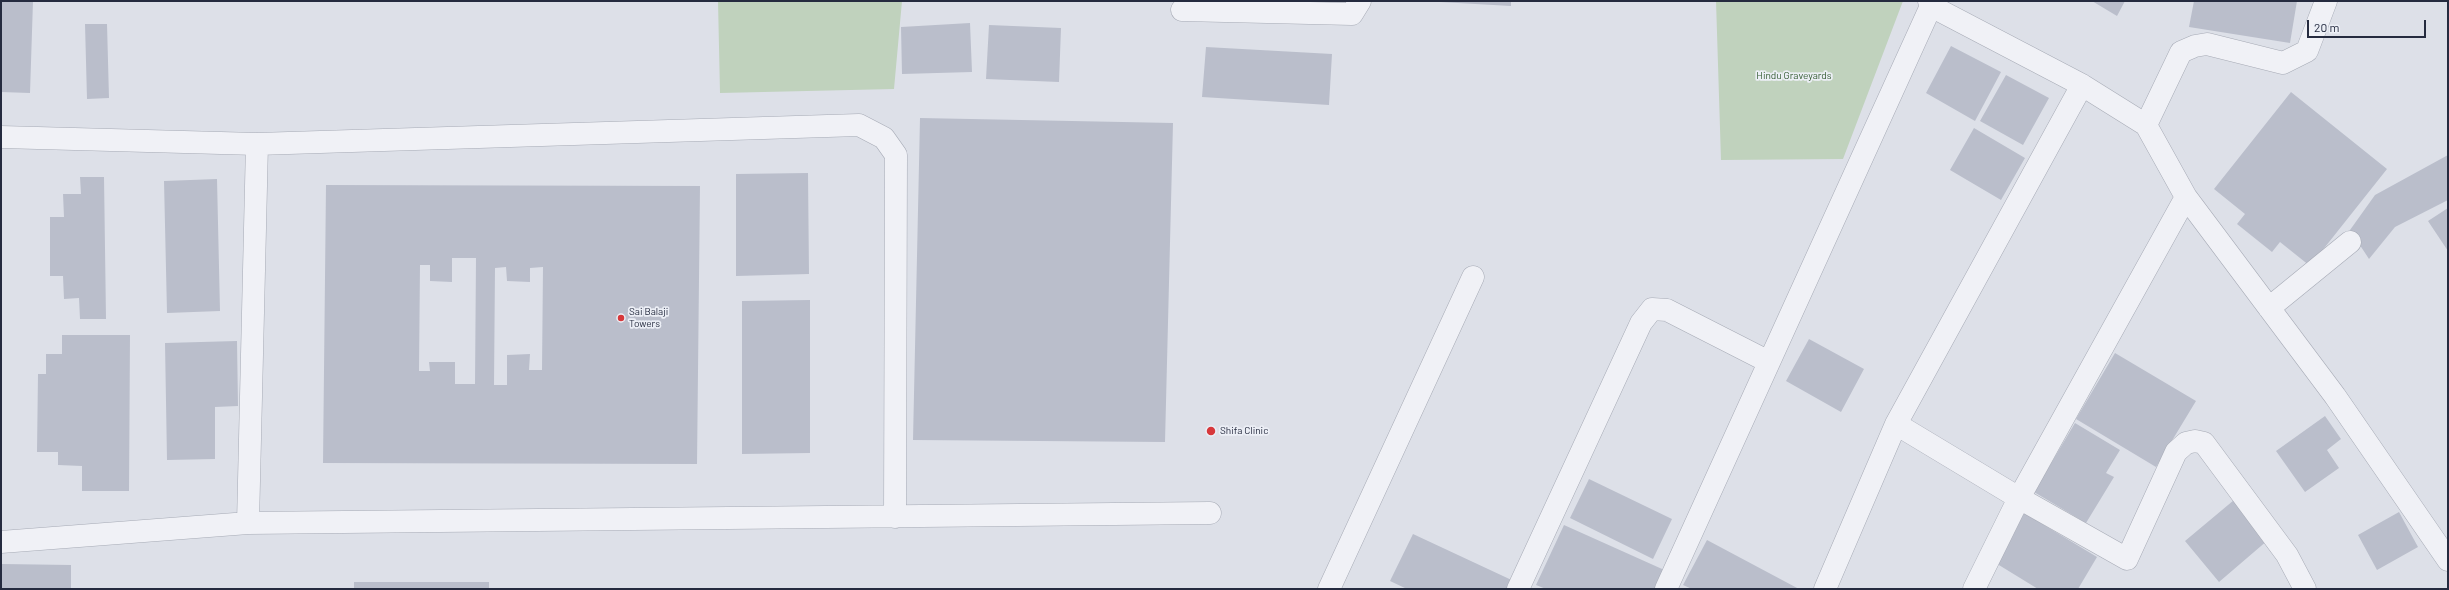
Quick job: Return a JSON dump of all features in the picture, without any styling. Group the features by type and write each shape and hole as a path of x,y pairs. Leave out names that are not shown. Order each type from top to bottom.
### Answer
{"street":[{"path":"1182,10 1352,14 1360,1"},
{"path":"2146,124 2181,52 2195,46 2207,44 2283,63 2307,51 2326,1"},
{"path":"1666,589 1930,4 2082,85 2146,124 2186,197 2335,396 2448,560"},
{"path":"1825,589 1896,424 2082,85"},
{"path":"1,137 257,144 859,124 884,138 896,155 896,517"},
{"path":"248,523 257,144"},
{"path":"1974,589 2019,498 2186,197"},
{"path":"2269,308 2350,242"},
{"path":"1329,589 1473,277"},
{"path":"1518,589 1641,323 1652,310 1667,310 1769,362"},
{"path":"1896,424 2019,498 2127,559 2176,452 2186,443 2195,441 2204,444 2287,555 2305,589"},
{"path":"1,542 248,523 1210,513"}],"green space":[{"path":"718,1 902,1 894,89 720,93"},
{"name":"Hindu Graveyards","path":"1716,1 1903,1 1843,159 1721,160"}],"building":[{"path":"1,1 33,1 30,93 1,92"},
{"path":"1422,1 1511,1 1511,6"},
{"path":"2092,1 2125,1 2117,16"},
{"path":"2194,1 2297,1 2290,43 2189,27"},
{"path":"970,23 972,72 902,74 901,27"},
{"path":"85,24 107,24 109,98 87,99"},
{"path":"989,25 1061,28 1059,82 986,79"},
{"path":"1951,46 2001,72 1975,121 1926,93"},
{"path":"1206,47 1332,54 1329,105 1202,97"},
{"path":"2006,75 2049,98 2023,145 1980,121"},
{"path":"2291,92 2387,169 2310,266 2280,242 2272,252 2237,224 2245,214 2214,189"},
{"path":"920,118 1173,123 1165,442 913,440"},
{"path":"1974,128 2025,158 2001,200 1950,170"},
{"path":"2448,155 2448,200 2395,227 2369,259 2350,230 2375,195"},
{"path":"808,173 809,274 736,276 736,174"},
{"path":"80,177 104,177 106,319 80,319 79,298 64,299 63,276 50,276 50,217 64,217 63,194 81,194"},
{"path":"217,179 220,311 167,313 164,181"},
{"name":"Sai Balaji Towers","path":"326,185 700,186 697,464 323,463","holes":["452,258 476,258 475,384 455,384 455,362 429,362 430,371 419,371 420,265 430,265 430,281 452,282","506,267 507,281 530,282 530,268 543,267 542,370 529,370 530,354 507,355 507,385 494,385 495,268"]},
{"path":"2448,208 2448,251 2428,221"},
{"path":"810,300 810,453 742,454 742,301"},
{"path":"62,335 130,335 129,491 82,491 82,466 58,465 58,452 37,452 38,374 46,374 46,354 62,354"},
{"path":"1809,339 1864,369 1841,412 1786,381"},
{"path":"237,341 238,406 215,407 215,459 167,460 165,343"},
{"path":"2115,353 2196,401 2156,467 2076,419"},
{"path":"2325,416 2341,439 2327,450 2339,468 2305,492 2276,451"},
{"path":"2075,423 2120,450 2106,473 2114,477 2086,523 2034,492"},
{"path":"1589,479 1672,519 1653,559 1570,518"},
{"path":"2234,500 2268,540 2219,582 2185,541"},
{"path":"2399,512 2418,547 2377,570 2358,535"},
{"path":"2024,513 2097,557 2078,589 2038,589 1994,562"},
{"path":"1564,525 1671,573 1663,589 1546,589 1536,585"},
{"path":"1413,534 1518,583 1515,589 1407,589 1390,581"},
{"path":"1707,540 1799,589 1692,589 1683,585"},
{"path":"2,564 71,565 71,589 1,589"},
{"path":"354,582 489,582 489,589 354,589"}],"place":[{"name":"Sai Balaji Towers","path":"621,318"},
{"name":"Shifa Clinic","path":"1211,431"}]}
